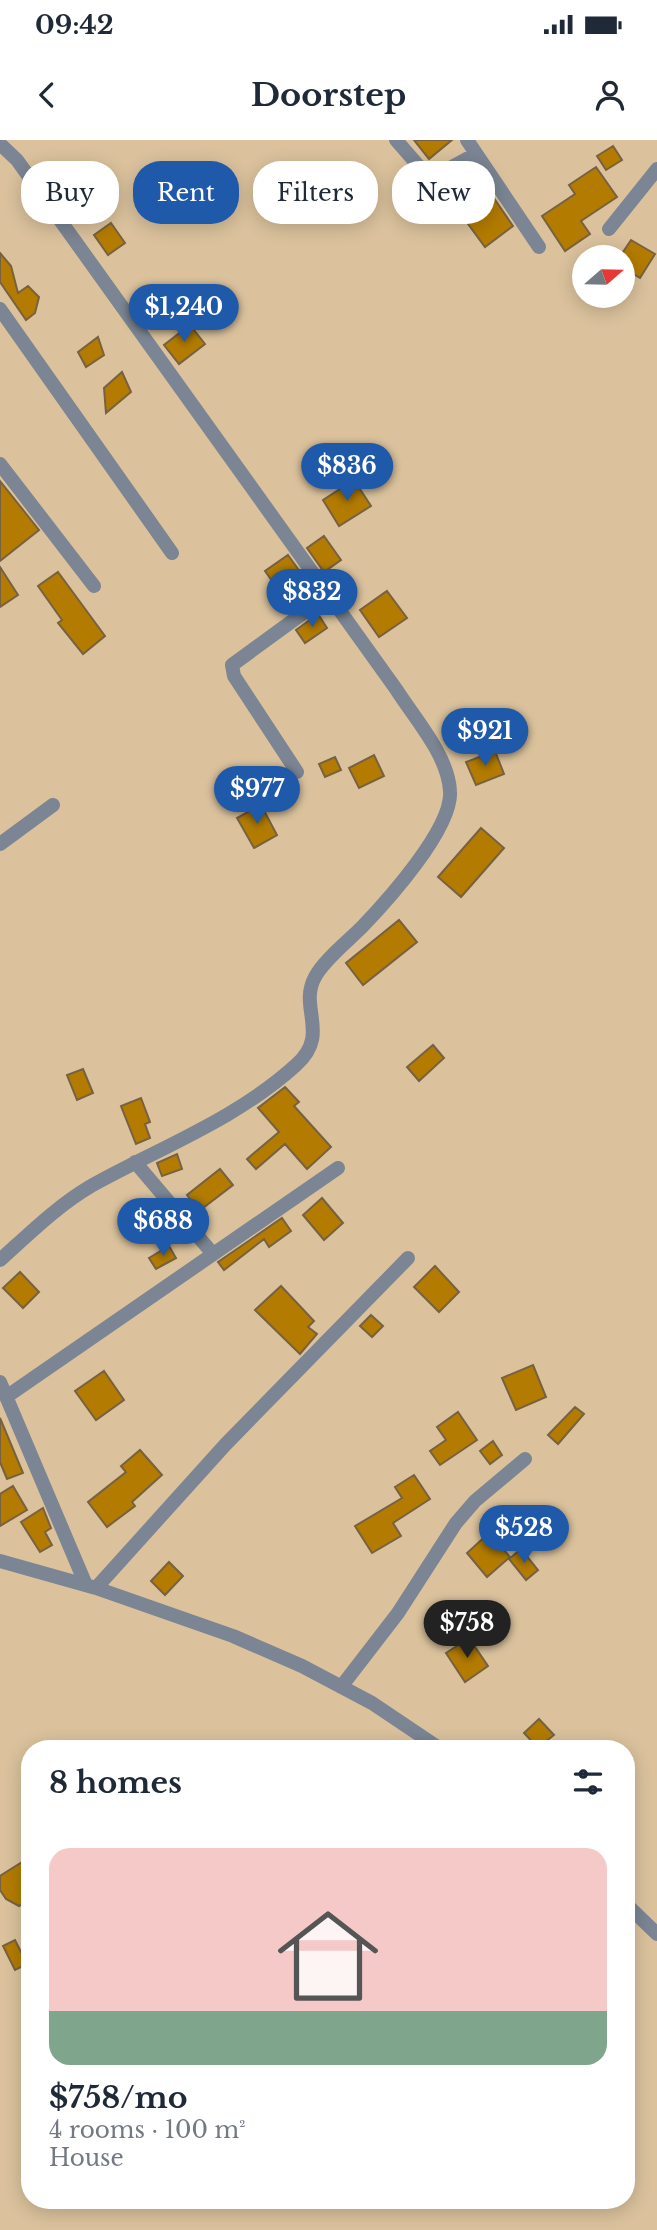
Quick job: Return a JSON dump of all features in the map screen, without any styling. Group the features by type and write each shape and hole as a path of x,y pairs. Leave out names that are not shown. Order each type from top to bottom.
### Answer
{"street":[{"path":"396,140 430,180 476,154"},
{"path":"467,140 539,247"},
{"path":"0,145 17,160 328,595 439,757 448,779 450,802 429,845 391,896 315,977 310,995 314,1037 309,1052 263,1091 88,1188 52,1213 0,1260"},
{"path":"609,229 657,169"},
{"path":"0,309 172,553"},
{"path":"0,464 94,586"},
{"path":"297,772 234,676 232,665 328,595"},
{"path":"0,844 53,805"},
{"path":"135,1162 214,1254"},
{"path":"6,1397 338,1168"},
{"path":"91,1587 408,1258"},
{"path":"0,1382 91,1587"},
{"path":"341,1687 398,1613 456,1523 475,1501 525,1459"},
{"path":"0,1561 91,1587 233,1636 341,1687 426,1740"},
{"path":"635,1913 657,1934"}],"building":[{"path":"414,140 452,140 429,159"},
{"path":"613,146 622,160 606,170 597,156"},
{"path":"596,167 617,197 581,221 590,234 565,251 542,216 575,194 569,185"},
{"path":"495,200 513,226 485,247 468,224 495,224"},
{"path":"112,224 125,243 108,255 94,235"},
{"path":"631,240 655,254 640,278 635,275 635,245 628,245"},
{"path":"0,253 11,266 18,293 28,286 39,297 35,313 26,320 0,282"},
{"path":"190,325 205,344 179,364 164,345"},
{"path":"98,337 104,355 86,367 78,352"},
{"path":"122,372 131,392 106,413 104,388"},
{"path":"354,480 371,506 339,526 323,500"},
{"path":"0,481 39,530 0,561"},
{"path":"324,536 341,560 324,572 307,548"},
{"path":"288,555 311,587 303,592 307,598 292,609 265,571"},
{"path":"0,567 18,595 0,607"},
{"path":"58,572 105,636 83,654 58,623 62,620 38,586"},
{"path":"387,591 407,618 379,637 360,610"},
{"path":"318,614 327,628 305,643 296,630"},
{"path":"495,751 504,774 476,785 466,762"},
{"path":"374,755 384,776 359,788 349,768"},
{"path":"335,757 341,770 325,777 319,764"},
{"path":"261,805 277,835 254,848 237,818"},
{"path":"481,828 504,848 461,897 438,877"},
{"path":"399,920 417,942 363,985 346,963"},
{"path":"433,1045 444,1058 419,1081 407,1067"},
{"path":"83,1069 93,1093 77,1100 67,1075"},
{"path":"285,1087 299,1102 294,1106 331,1147 307,1169 285,1144 256,1169 247,1159 279,1132 258,1108"},
{"path":"141,1098 150,1122 145,1124 150,1138 136,1144 121,1106"},
{"path":"177,1154 182,1169 162,1176 157,1163"},
{"path":"220,1169 233,1185 199,1211 187,1195"},
{"path":"322,1198 343,1223 324,1240 303,1215"},
{"path":"282,1218 291,1231 269,1247 264,1239 224,1270 218,1262"},
{"path":"169,1246 176,1258 156,1269 149,1258"},
{"path":"435,1266 459,1292 439,1312 414,1287"},
{"path":"20,1272 39,1292 23,1308 3,1288"},
{"path":"281,1286 314,1321 308,1327 317,1334 300,1354 255,1310"},
{"path":"371,1315 383,1326 372,1337 360,1326"},
{"path":"533,1365 546,1397 516,1410 502,1378"},
{"path":"104,1371 124,1400 96,1420 75,1391"},
{"path":"575,1407 584,1414 558,1444 548,1435"},
{"path":"458,1412 477,1440 440,1465 430,1451 446,1440 437,1427"},
{"path":"0,1418 23,1473 7,1479 0,1462"},
{"path":"493,1441 502,1455 490,1464 480,1451"},
{"path":"140,1450 162,1475 132,1502 135,1506 107,1527 88,1502 126,1472 121,1466"},
{"path":"414,1475 430,1499 393,1523 401,1536 372,1553 355,1526 402,1498 395,1487"},
{"path":"13,1486 27,1510 0,1526 0,1494"},
{"path":"43,1508 51,1528 45,1532 52,1545 40,1552 21,1522"},
{"path":"489,1533 510,1557 487,1577 467,1553"},
{"path":"521,1549 538,1570 526,1580 509,1559"},
{"path":"169,1562 183,1576 165,1595 151,1581"},
{"path":"469,1638 488,1666 465,1682 446,1653"},
{"path":"539,1719 554,1735 548,1740 531,1740 524,1733"},
{"path":"21,1863 21,1905 6,1899 0,1890 0,1876"},
{"path":"15,1940 21,1952 21,1967 15,1970 3,1946"}]}
